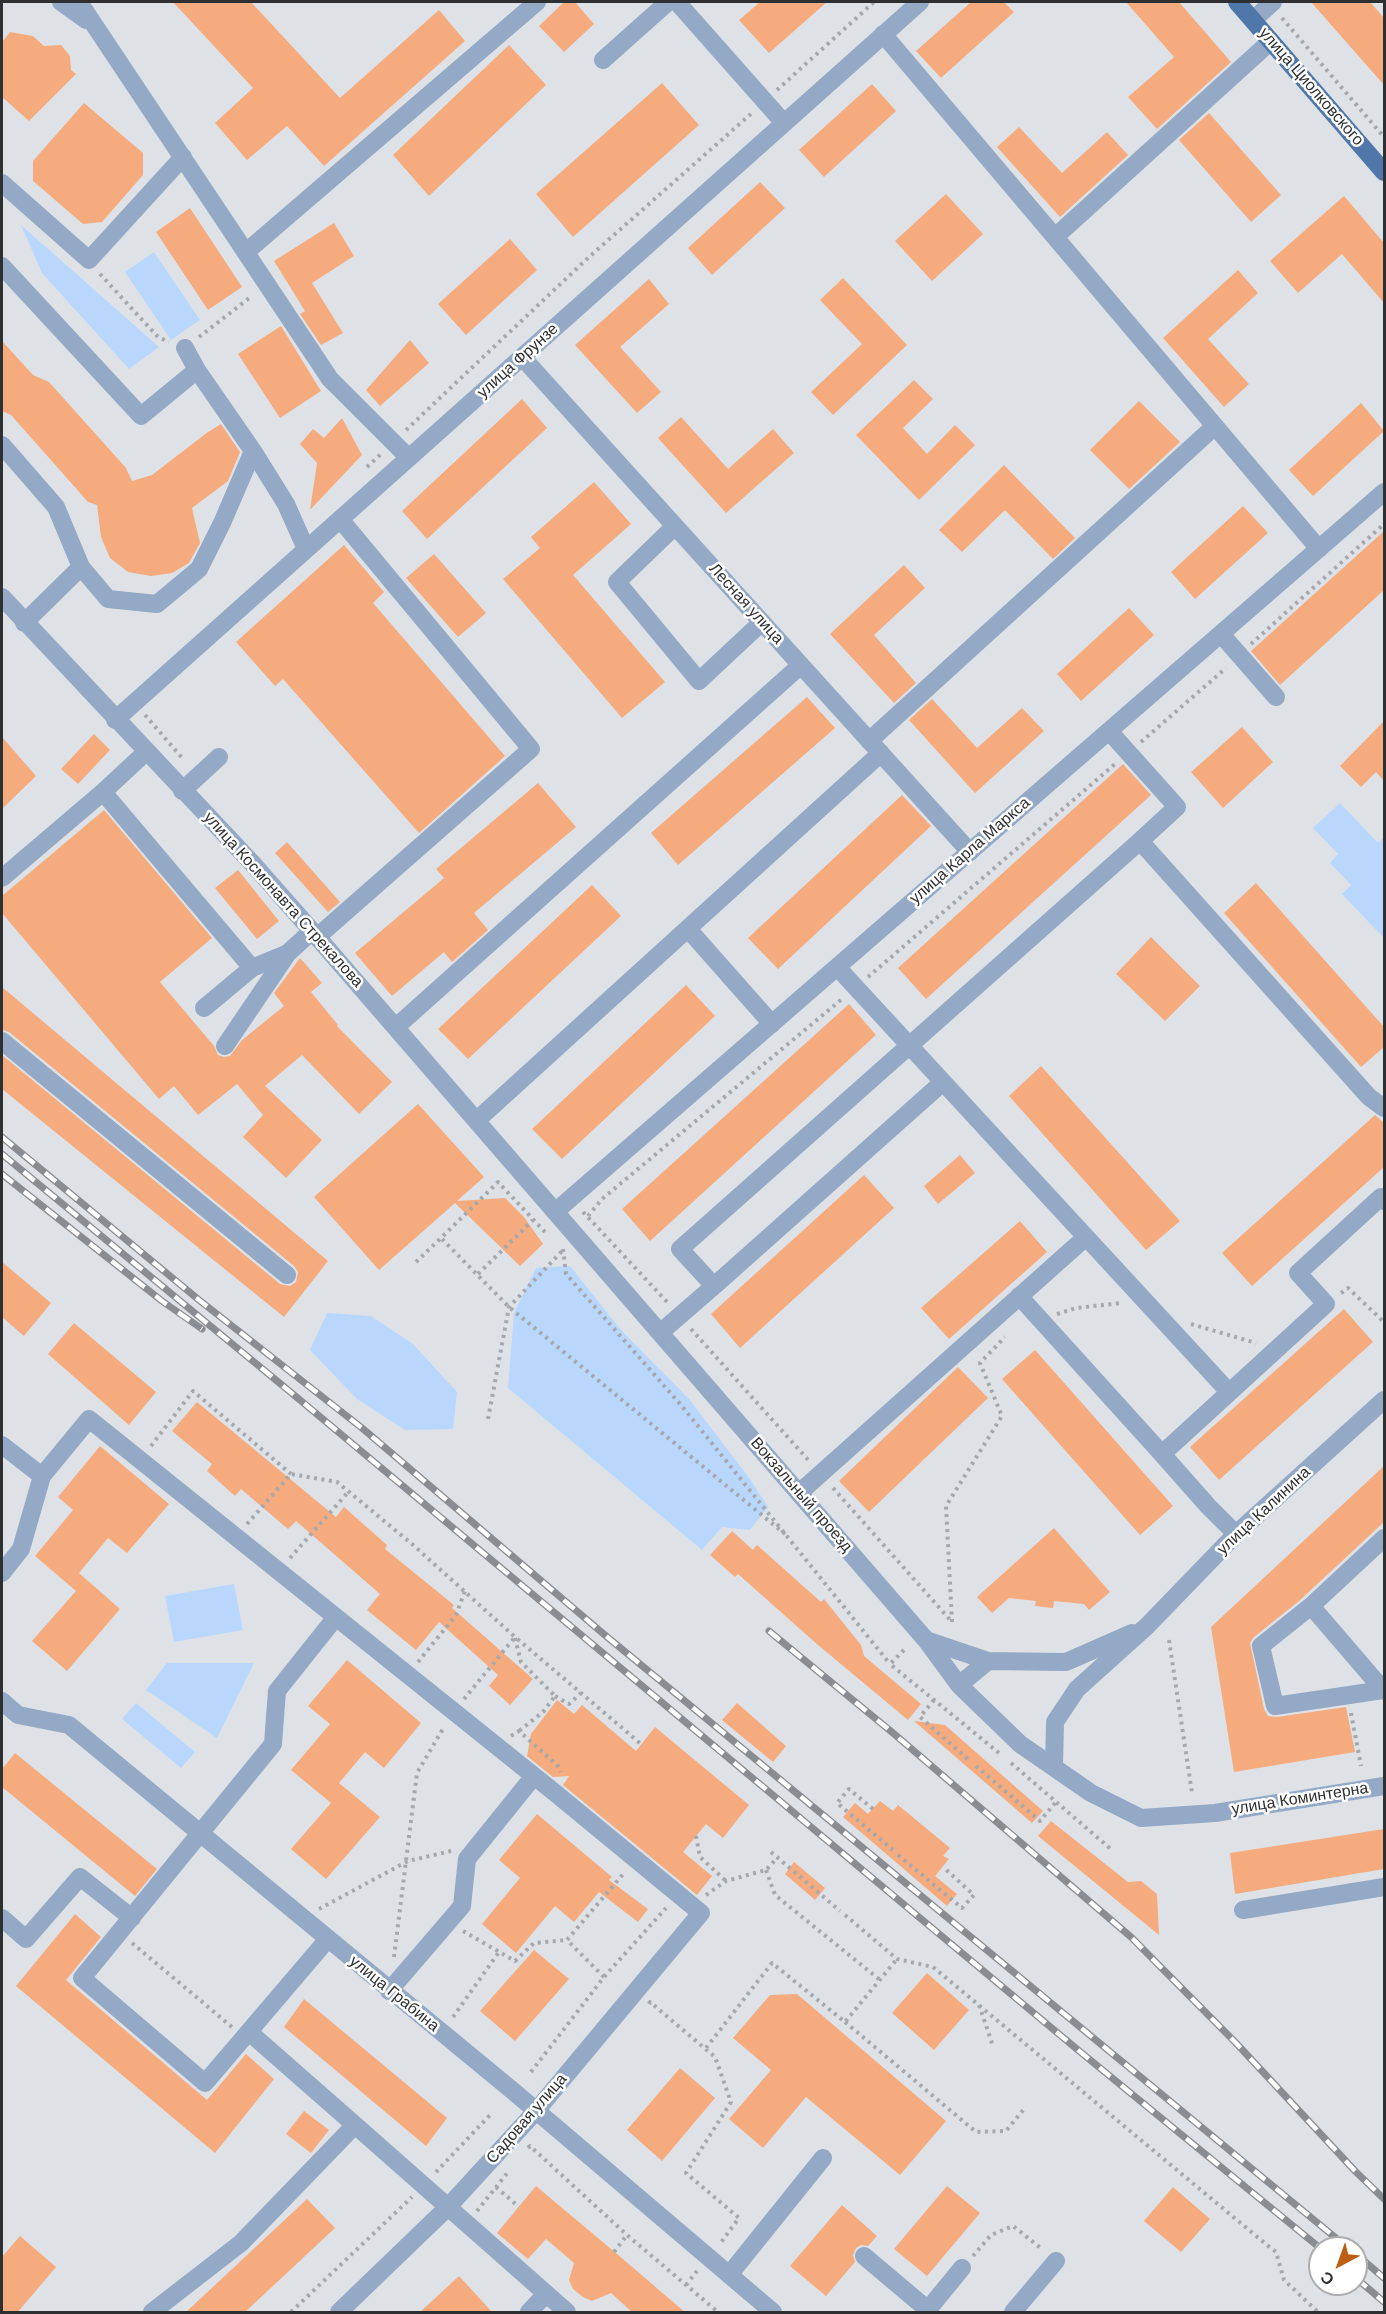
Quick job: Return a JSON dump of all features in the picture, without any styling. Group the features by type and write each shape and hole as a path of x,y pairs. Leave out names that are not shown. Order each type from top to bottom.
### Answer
{"main road":[{"name":"улица Циолковского","path":"1237,2 1384,172"}],"street":[{"path":"61,2 98,29"},
{"path":"79,2 330,379 409,458"},
{"path":"246,252 537,2"},
{"path":"603,60 668,2"},
{"path":"677,2 784,123"},
{"name":"улица Фрунзе","path":"115,720 920,2"},
{"path":"1253,20 1272,3"},
{"path":"883,34 1319,549"},
{"path":"1055,237 1270,41"},
{"path":"2,183 89,260 183,157"},
{"path":"2,266 141,417 197,370"},
{"path":"185,348 197,370 253,451 286,504 306,549"},
{"name":"Лесная улица","path":"522,357 970,852"},
{"path":"477,1120 688,929 875,747 1215,426"},
{"path":"2,445 56,507 81,567 108,599 157,604 199,569 253,451"},
{"name":"улица Карла Маркса","path":"556,1211 1384,492"},
{"path":"204,1008 252,968 288,953 315,934 531,749 340,519"},
{"path":"675,526 617,582 699,681 762,622"},
{"path":"24,623 81,567"},
{"name":"улица Космонавта Стрекалова","path":"2,597 115,720 253,864 556,1211"},
{"path":"1221,634 1276,697"},
{"path":"396,1027 801,665"},
{"path":"714,1286 680,1249 1177,807 1109,731"},
{"path":"2,878 104,792 146,752"},
{"path":"182,791 219,758"},
{"path":"104,792 252,968"},
{"path":"1140,841 1369,1097 1384,1108"},
{"path":"688,929 772,1024"},
{"path":"225,1046 288,953"},
{"path":"837,967 1229,1392"},
{"path":"2,1041 287,1275"},
{"path":"661,1332 943,1082"},
{"path":"1162,1454 1326,1304 1298,1273 1381,1197 1384,1201"},
{"name":"Вокзальный проезд","path":"556,1211 926,1640 959,1685 1020,1744 1054,1767"},
{"path":"799,1493 1086,1237"},
{"path":"1019,1296 1208,1506 1236,1534"},
{"name":"улица Калинина","path":"1054,1767 1055,1722 1077,1689 1148,1626 1236,1534 1384,1400"},
{"path":"2,1573 21,1549 42,1476 89,1419 678,1893"},
{"path":"2,1444 42,1476"},
{"path":"1311,1606 1381,1682 1347,1696 1275,1706 1261,1646 1311,1606 1384,1538"},
{"path":"327,1940 205,2083 82,1978 273,1744 277,1691 336,1617"},
{"path":"926,1640 988,1661 1066,1662 1148,1626"},
{"path":"959,1685 988,1661"},
{"name":"улица Грабина","path":"3,1705 18,1714 69,1725 536,2111 773,2313"},
{"name":"улица Коминтерна","path":"1054,1767 1091,1792 1141,1818 1215,1813 1384,1786"},
{"path":"389,1991 462,1906 467,1860 534,1776"},
{"path":"2,1918 26,1939 80,1877 126,1925"},
{"path":"1243,1910 1384,1887"},
{"name":"Садовая улица","path":"339,2313 447,2207 536,2111 701,1913 678,1893"},
{"path":"246,2034 355,2125 567,2313"},
{"path":"153,2313 240,2243 355,2125"},
{"path":"729,2275 824,2158"},
{"path":"864,2256 927,2311 962,2268"},
{"path":"1013,2313 1056,2261"},
{"path":"529,2313 546,2294"}],"path":[{"path":"366,468 589,257 874,2"},
{"path":"1272,3 1384,137"},
{"path":"89,260 114,292 158,337 185,348 267,284"},
{"path":"1010,1332 980,1363 1002,1416 946,1506 952,1622 588,1215 602,1199 856,987 1129,752 1384,524"},
{"path":"134,702 198,777"},
{"path":"417,1262 498,1182 548,1235"},
{"path":"478,1274 533,1220"},
{"path":"441,1238 509,1307 786,1534"},
{"path":"556,1242 564,1250 566,1274 681,1405 890,1664 1113,1851"},
{"path":"488,1419 509,1307 564,1250"},
{"path":"1326,1304 1348,1288 1384,1322"},
{"path":"1039,1319 1076,1308 1121,1303 1156,1313"},
{"path":"1189,1323 1277,1349"},
{"path":"140,1460 193,1391 291,1474 337,1482 349,1491 641,1744"},
{"path":"236,1538 291,1474"},
{"path":"278,1571 349,1491"},
{"path":"407,1674 456,1615 465,1591"},
{"path":"515,1637 521,1662 555,1696 569,1704 580,1693"},
{"path":"389,1991 408,1861 417,1773 453,1712 515,1637"},
{"path":"1169,1640 1192,1793"},
{"path":"890,1664 904,1650"},
{"path":"519,1731 543,1712 555,1696"},
{"path":"1347,1696 1361,1766"},
{"path":"934,1700 920,1717 970,1761"},
{"path":"976,1766 1040,1821 1056,1802"},
{"path":"873,1809 849,1789 837,1803 893,1850"},
{"path":"696,1836 700,1857 726,1881 766,1870 777,1858"},
{"path":"302,1918 408,1861 478,1845"},
{"path":"771,1852 840,1911"},
{"path":"898,1855 962,1908 974,1894 942,1867"},
{"path":"766,1870 775,1895 880,1980"},
{"path":"448,1923 515,1961 534,1943 567,1940 615,1883"},
{"path":"531,2072 604,1977 678,1893"},
{"path":"845,1916 897,1959 933,1966 1276,2252 1284,2280 1318,2313"},
{"path":"126,1925 246,2034"},
{"path":"567,1940 604,1977"},
{"path":"441,2034 499,1952"},
{"path":"845,2022 897,1959"},
{"path":"706,2048 772,1963 976,2133 1006,2131 1024,2109"},
{"path":"644,2010 650,2002 715,2057 731,2102 686,2173 740,2218 686,2284"},
{"path":"979,2005 993,2046"},
{"path":"291,2313 424,2185 491,2114"},
{"path":"527,2150 530,2146 627,2235 718,2313"},
{"path":"466,2224 512,2168"},
{"path":"496,2187 519,2207"},
{"path":"962,2268 991,2235 1014,2226 1056,2261"},
{"path":"615,2252 627,2235"}],"shaded area":[{"path":"21,225 159,347 129,369 42,273"},
{"path":"154,252 200,320 171,340 125,272"},
{"path":"1340,803 1378,843 1384,837 1384,938 1342,894 1351,885 1330,863 1338,854 1313,828"},
{"path":"570,1266 620,1329 689,1399 750,1479 768,1507 750,1530 722,1527 702,1550 508,1388 514,1313 536,1268"},
{"path":"327,1313 371,1316 413,1344 457,1392 453,1429 405,1430 357,1399 310,1350"},
{"path":"234,1584 243,1630 174,1642 165,1596"},
{"path":"167,1663 254,1663 217,1738 146,1690"},
{"path":"136,1703 195,1752 181,1768 122,1719"}],"building":[{"path":"173,2 251,2 340,98 439,10 465,41 324,166 287,126 247,160 215,123 253,88"},
{"path":"564,2 575,2 594,24 564,52 539,26"},
{"path":"760,2 827,2 769,53 739,20"},
{"path":"971,2 1004,2 1014,12 941,78 916,51"},
{"path":"1126,2 1179,2 1231,62 1157,129 1128,97 1174,57"},
{"path":"1311,2 1370,2 1384,18 1384,85"},
{"path":"10,32 33,36 44,46 61,45 70,56 71,70 76,74 29,121 2,97 2,42"},
{"path":"509,45 546,85 429,196 393,155"},
{"path":"662,83 699,125 573,237 536,194"},
{"path":"872,84 896,111 824,177 799,150"},
{"path":"84,103 143,153 143,175 102,222 83,224 33,181 33,161"},
{"path":"1209,113 1281,195 1251,222 1179,140"},
{"path":"1019,127 1062,173 1107,132 1128,155 1060,217 997,147"},
{"path":"760,182 785,208 712,275 688,248"},
{"path":"946,194 983,234 932,281 895,241"},
{"path":"1344,196 1384,243 1384,303 1342,254 1298,293 1270,261"},
{"path":"190,208 242,287 208,310 156,232"},
{"path":"334,223 354,256 312,283 343,333 321,345 300,314 305,311 274,261"},
{"path":"510,239 537,270 466,335 438,304"},
{"path":"1238,270 1258,293 1208,339 1249,384 1224,407 1163,338"},
{"path":"843,278 907,345 833,415 811,392 862,344 820,300"},
{"path":"649,279 669,304 620,347 661,392 637,413 575,345"},
{"path":"281,326 321,391 280,418 238,354"},
{"path":"410,340 429,363 380,406 366,390"},
{"path":"2,341 33,375 49,382 126,468 132,481 152,475 221,424 240,452 228,481 192,508 200,543 189,563 172,573 151,576 128,572 110,558 101,537 97,505 88,502 11,415 2,411"},
{"path":"914,380 933,399 903,428 927,454 955,425 975,445 919,500 856,435"},
{"path":"522,399 547,428 427,539 402,511"},
{"path":"1139,401 1180,442 1129,489 1090,450"},
{"path":"1361,403 1384,431 1313,496 1289,470"},
{"path":"681,417 728,469 773,429 794,453 726,513 658,438"},
{"path":"342,418 362,455 310,510 317,463 300,444 313,429 324,438"},
{"path":"1004,465 1075,538 1053,559 1005,510 962,552 939,530"},
{"path":"594,482 631,524 573,575 665,682 622,718 503,579 540,548 531,537"},
{"path":"1243,506 1268,533 1195,599 1171,572"},
{"path":"1384,531 1384,590 1280,685 1251,651"},
{"path":"344,545 384,592 373,603 505,756 419,833 283,679 275,686 236,642"},
{"path":"434,554 486,613 458,637 406,578"},
{"path":"904,565 925,588 874,635 916,683 894,703 830,634"},
{"path":"1129,608 1154,635 1081,701 1057,674"},
{"path":"807,697 835,728 678,865 651,833"},
{"path":"932,699 977,748 1022,708 1044,731 975,793 909,720"},
{"path":"1384,721 1384,781 1376,772 1361,787 1340,766"},
{"path":"1242,727 1273,762 1223,808 1191,772"},
{"path":"94,734 110,750 78,784 61,769"},
{"path":"2,737 36,776 2,809"},
{"path":"1123,764 1151,795 926,999 898,968"},
{"path":"538,783 576,827 474,913 488,930 452,962 444,952 392,996 355,953 444,878 436,869"},
{"path":"902,795 931,826 778,969 748,938"},
{"path":"104,810 212,938 160,982 214,1046 218,1055 230,1056 242,1040 284,1006 274,993 300,958 322,983 311,992 337,1026 392,1082 359,1114 302,1055 265,1086 322,1140 286,1178 243,1137 263,1115 237,1084 198,1115 174,1086 159,1099 2,913 2,896"},
{"path":"287,842 340,902 328,912 275,853"},
{"path":"238,870 279,921 257,939 215,888"},
{"path":"1256,883 1384,1027 1384,1047 1361,1067 1224,913"},
{"path":"592,885 621,916 468,1059 438,1029"},
{"path":"1151,937 1200,986 1165,1021 1116,974"},
{"path":"686,985 715,1016 562,1159 532,1129"},
{"path":"2,987 328,1261 284,1317 2,1089 2,1055 280,1284 290,1286 296,1282 298,1272 294,1266 9,1032 2,1030"},
{"path":"849,1004 876,1035 650,1241 622,1209"},
{"path":"1041,1066 1180,1221 1146,1250 1009,1096"},
{"path":"418,1104 484,1177 457,1201 505,1198 524,1217 543,1244 520,1266 455,1203 379,1270 314,1197"},
{"path":"1375,1115 1384,1123 1384,1167 1252,1286 1222,1253"},
{"path":"960,1155 975,1173 938,1204 924,1186"},
{"path":"864,1175 894,1208 740,1348 711,1314"},
{"path":"1020,1221 1047,1252 949,1339 921,1308"},
{"path":"2,1262 51,1303 24,1336 2,1317"},
{"path":"1344,1309 1373,1342 1219,1480 1190,1447"},
{"path":"74,1323 156,1392 129,1425 48,1354"},
{"path":"1035,1350 1173,1506 1140,1535 1002,1379"},
{"path":"958,1367 988,1398 869,1512 839,1481"},
{"path":"197,1402 336,1517 344,1507 387,1545 385,1549 454,1605 452,1608 533,1679 510,1705 489,1686 498,1675 439,1622 416,1650 367,1610 380,1594 296,1521 288,1529 241,1489 235,1496 207,1471 212,1464 172,1431"},
{"path":"100,1446 169,1504 127,1553 108,1538 79,1573 120,1609 67,1671 32,1641 76,1591 35,1556 73,1510 58,1497"},
{"path":"1384,1466 1384,1522 1250,1643 1264,1709 1268,1716 1277,1717 1346,1707 1355,1752 1234,1772 1211,1627"},
{"path":"1054,1528 1110,1592 1089,1610 1084,1604 1054,1601 1053,1608 1035,1606 1036,1601 1009,1598 992,1613 977,1597"},
{"path":"732,1531 753,1550 757,1545 821,1602 824,1599 861,1645 864,1656 921,1704 908,1720 738,1574 735,1577 710,1555"},
{"path":"347,1660 421,1723 384,1768 365,1752 339,1783 380,1817 326,1879 291,1849 331,1803 291,1770 330,1724 308,1706"},
{"path":"557,1700 574,1714 582,1705 636,1751 655,1727 749,1805 723,1838 706,1824 683,1852 712,1876 697,1895 563,1785 569,1776 553,1777 527,1756 531,1734"},
{"path":"737,1703 786,1746 773,1762 722,1720"},
{"path":"914,1721 945,1725 1043,1811 1032,1823"},
{"path":"15,1753 157,1869 135,1896 2,1787 2,1769"},
{"path":"880,1801 893,1811 898,1805 950,1848 943,1856 949,1859 935,1876 957,1894 947,1906 843,1817 855,1803 868,1814"},
{"path":"537,1814 612,1877 609,1880 648,1909 638,1922 599,1892 574,1922 555,1906 516,1953 482,1924 520,1878 499,1860"},
{"path":"1051,1821 1128,1882 1141,1881 1157,1894 1159,1935 1038,1836"},
{"path":"1384,1829 1384,1869 1235,1894 1230,1853"},
{"path":"794,1862 825,1888 815,1900 785,1874"},
{"path":"75,1914 101,1937 66,1980 207,2100 246,2054 274,2079 215,2153 16,1986"},
{"path":"534,1950 569,1979 515,2041 480,2011"},
{"path":"927,1973 969,2010 934,2050 892,2013"},
{"path":"797,1994 946,2121 900,2175 806,2097 763,2148 729,2119 771,2070 733,2038 770,1995"},
{"path":"304,1999 447,2118 426,2146 284,2027"},
{"path":"680,2068 715,2098 662,2161 627,2130"},
{"path":"304,2111 329,2130 311,2153 286,2134"},
{"path":"536,2186 686,2313 633,2313 611,2293 592,2301 573,2289 569,2280 574,2263 546,2239 528,2259 497,2233"},
{"path":"947,2186 980,2213 927,2276 894,2249"},
{"path":"1173,2187 1210,2219 1181,2252 1144,2221"},
{"path":"307,2199 335,2228 244,2313 185,2313"},
{"path":"842,2205 877,2236 868,2246 861,2245 856,2248 853,2255 855,2262 826,2296 790,2266"},
{"path":"20,2236 56,2267 17,2313 2,2313 2,2257"},
{"path":"459,2276 493,2313 419,2313"}],"railway":[{"path":"2,1137 199,1300 362,1428 606,1636 1333,2236"},
{"path":"2,1154 1078,2050 1308,2238"},
{"path":"2,1174 162,1301 202,1329"},
{"path":"769,1631 893,1733 1131,1937 1236,2043 1384,2199"},
{"path":"1368,2264 1384,2278"},
{"path":"1368,2288 1384,2302"}]}
